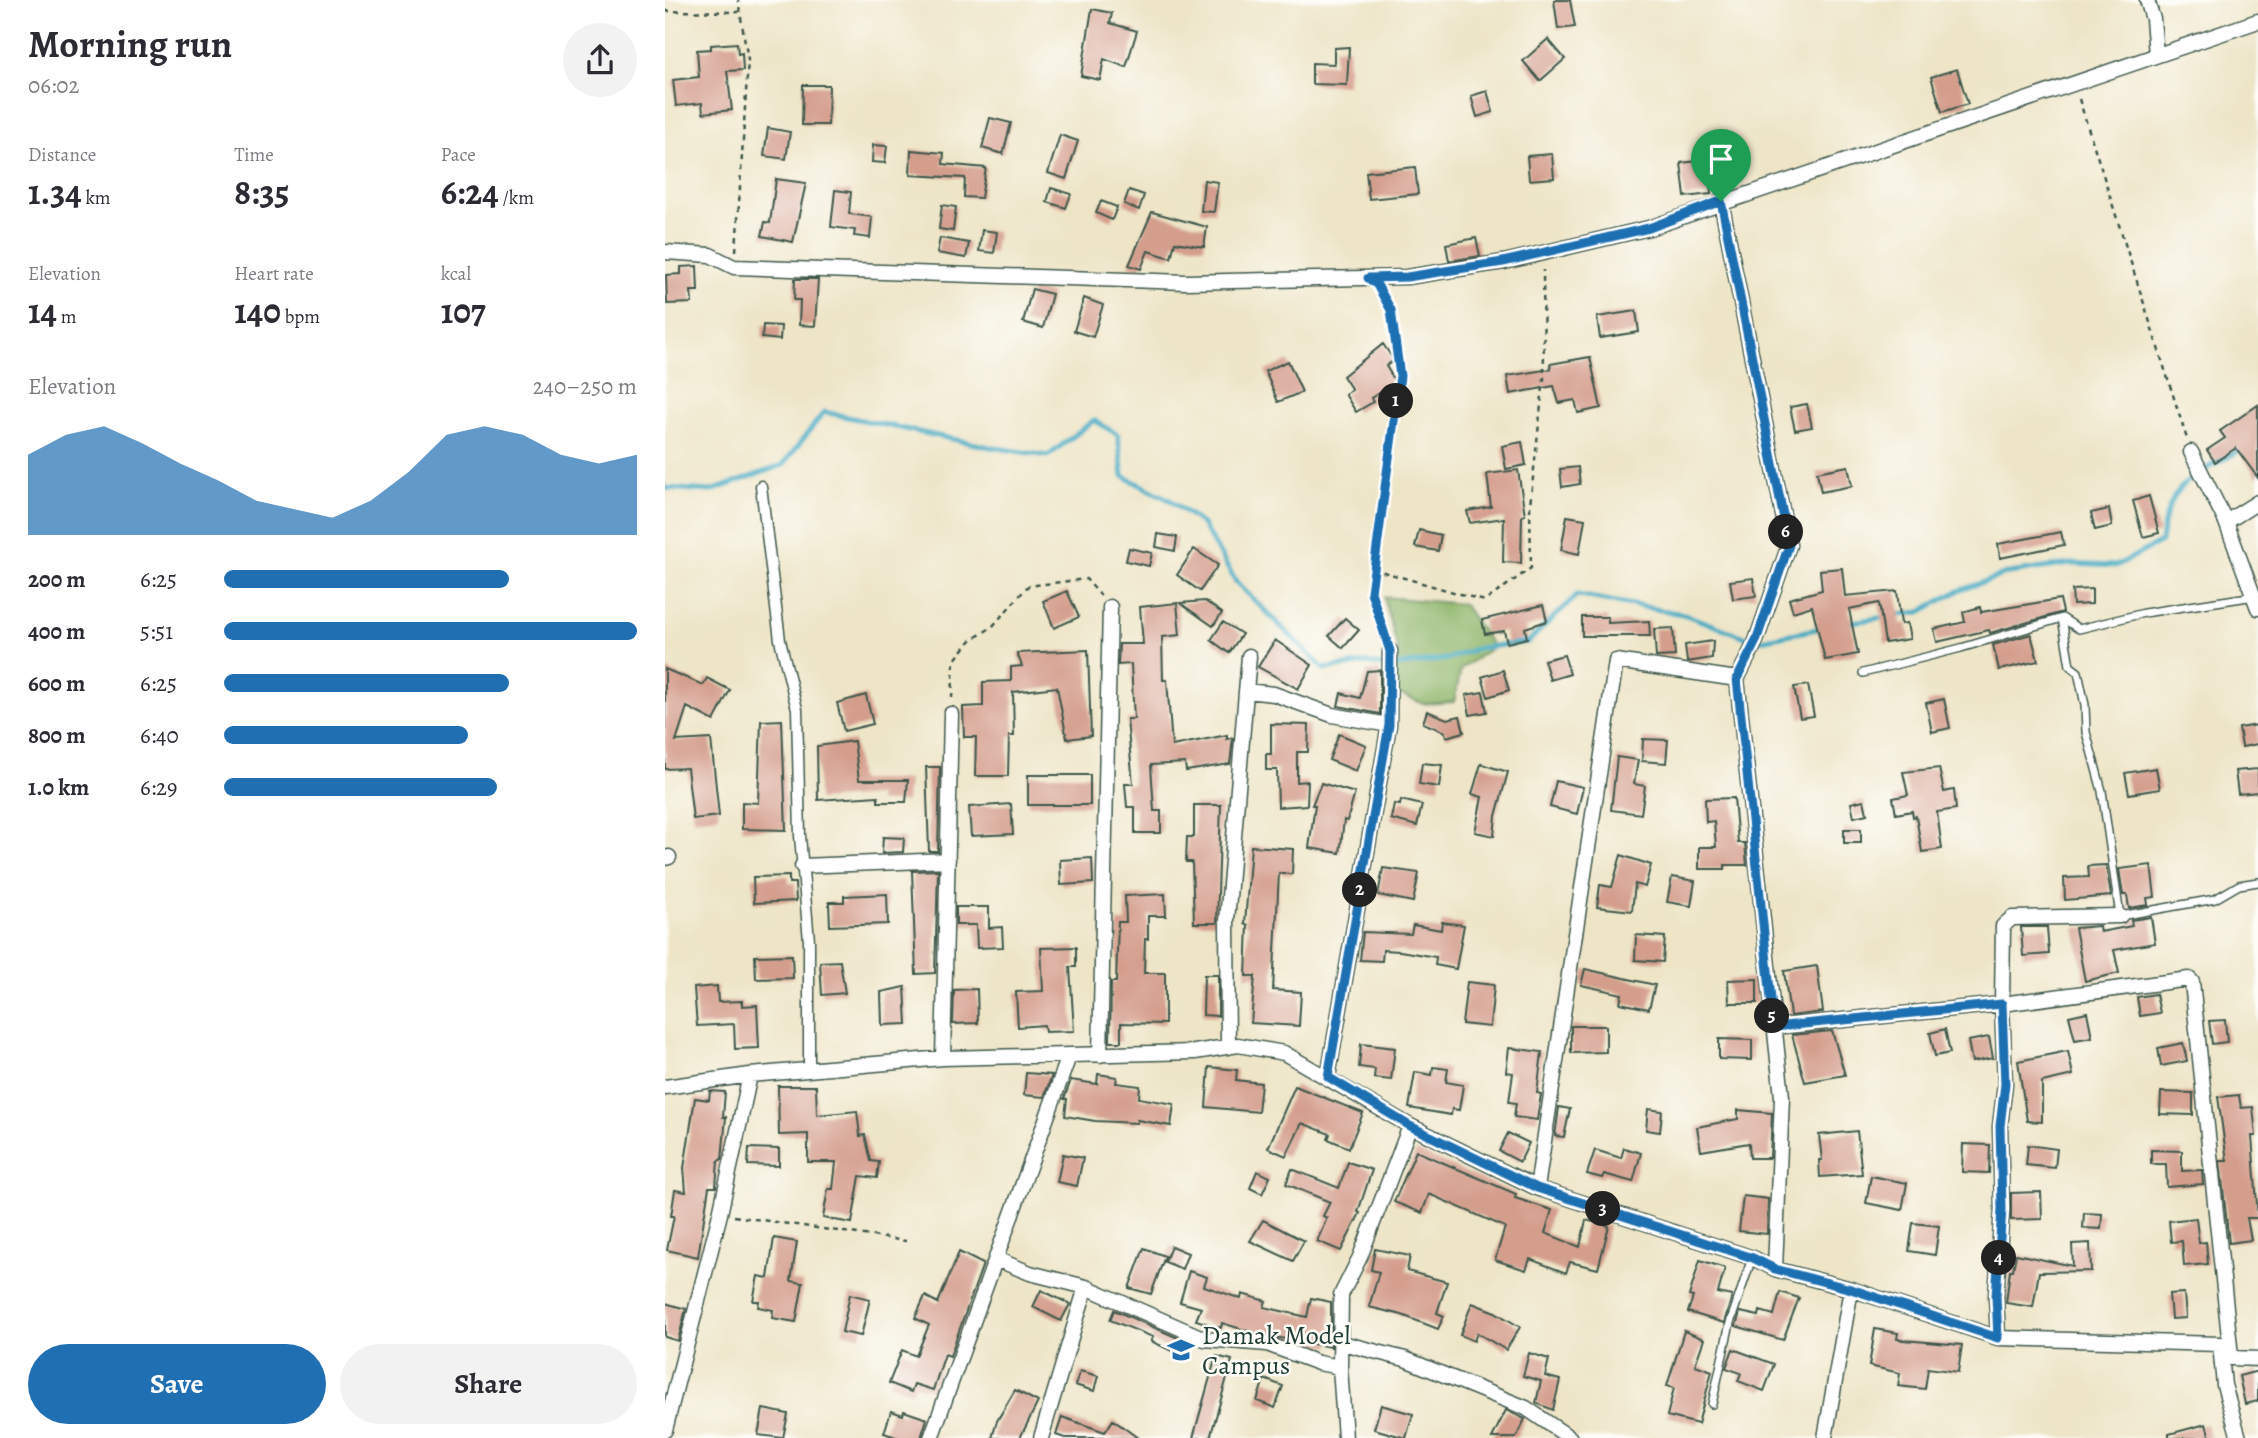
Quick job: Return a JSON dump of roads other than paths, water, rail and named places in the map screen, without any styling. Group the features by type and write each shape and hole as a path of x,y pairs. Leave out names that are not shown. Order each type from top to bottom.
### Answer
{"street":[{"path":"2147,0 2153,19 2156,55"},
{"path":"665,252 710,255 734,267 1186,282 1407,277 1503,262 1531,253 1649,228 1721,201 2075,85 2258,21"},
{"path":"1721,201 1789,545 1756,641 1737,679 1781,1097 1775,1269"},
{"path":"2191,452 2226,522 2257,602"},
{"path":"761,485 780,640 797,709 802,866 809,941 809,1070"},
{"path":"2226,522 2258,502"},
{"path":"1100,1055 1110,607"},
{"path":"1328,1077 1389,725 1390,651"},
{"path":"1228,1046 1227,921 1249,656"},
{"path":"1537,1188 1616,661 1737,679"},
{"path":"1246,691 1273,694 1332,715 1389,725"},
{"path":"943,1058 951,714"},
{"path":"802,866 948,860"},
{"path":"1998,1338 1996,1296 2002,1209 2000,1126 2005,1084 2003,926 2011,918 2120,916"},
{"path":"1774,1027 2002,1004 2183,978 2192,982 2231,1358"},
{"path":"665,1087 750,1075 943,1058 1195,1052 1238,1045 1285,1054 1410,1126 1537,1188 1753,1258 1775,1269 1851,1289 1998,1338 2220,1344"},
{"path":"931,1438 1069,1056"},
{"path":"665,1430 720,1214 750,1075"},
{"path":"1345,1438 1340,1367 1341,1295 1360,1257 1410,1126"},
{"path":"996,1259 1030,1273 1086,1287 1205,1339 1267,1344 1318,1363 1340,1367"},
{"path":"1041,1438 1086,1287"},
{"path":"1825,1438 1851,1289"},
{"path":"1342,1343 1405,1359 1526,1408 1570,1438"},
{"path":"2220,1344 2231,1358 2258,1359"},
{"path":"2220,1344 2224,1385 2239,1438"}],"lane":[{"path":"1863,673 1961,648 2061,618 2079,629 2144,612 2257,602"},
{"path":"2061,618 2070,666 2078,672 2086,732 2102,792 2120,916 2214,899 2239,885 2258,882"},
{"path":"1712,1404 1730,1323 1753,1258"}],"waterway":[{"path":"665,488 711,491 783,465 824,412 990,447 1048,456 1094,420 1118,435 1123,476 1170,500 1202,524 1236,582 1324,669 1367,663 1388,667 1447,659 1478,648 1528,642 1577,595 1683,614 1756,641 1822,628"},
{"path":"1845,623 1920,612 1958,591 2009,573 2070,564 2116,566 2161,542 2170,504 2187,482 2243,448"}],"place":[{"name":"Damak Model Campus","path":"1181,1350"}]}
